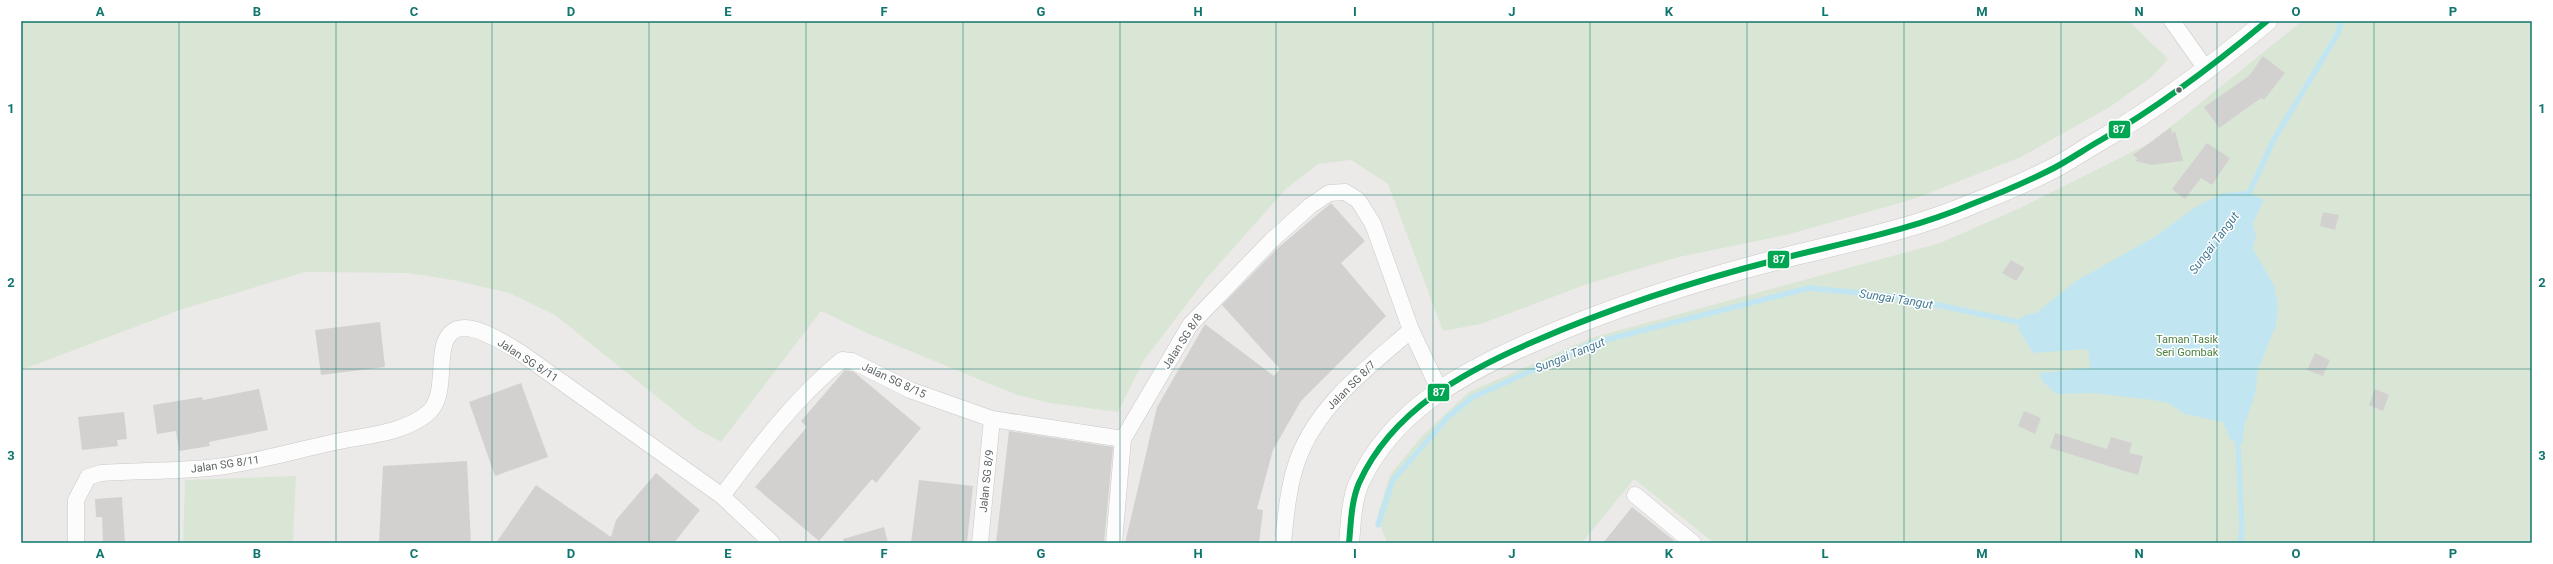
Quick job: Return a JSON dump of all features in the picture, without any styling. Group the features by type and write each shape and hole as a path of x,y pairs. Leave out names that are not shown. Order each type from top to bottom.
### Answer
{"street":[{"path":"2172,21 2206,69"},
{"path":"1349,543 1352,508 1358,486 1371,461 1400,423 1439,389 1508,352 1590,317 1686,285 1910,226 1972,204 2049,171 2126,126 2206,69 2267,21"},
{"name":"Jalan SG 8/8","path":"1114,543 1123,439 1190,325 1201,311 1310,206 1325,195 1337,192 1346,192 1358,200 1373,224 1411,330"},
{"name":"Jalan SG 8/11","path":"76,543 76,500 88,477 101,473 225,466 398,429 421,418 434,407 442,375 446,340 452,331 464,328 487,334 521,353 722,496 772,543"},
{"path":"1411,330 1439,389"},
{"name":"Jalan SG 8/7","path":"1283,543 1288,500 1298,459 1321,416 1347,387 1411,330"},
{"name":"Jalan SG 8/15","path":"722,496 754,453 790,411 818,380 842,360 852,361 910,390 992,419 1123,439"},
{"name":"Jalan SG 8/9","path":"980,543 992,419"},
{"path":"1635,495 1693,543"}],"green space":[{"path":"21,21 2129,21 2168,59 2152,77 2110,107 2021,157 1914,199 1786,235 1679,257 1590,283 1481,324 1443,331 1388,184 1351,160 1318,164 1287,188 1206,279 1144,360 1118,412 1050,403 1017,395 871,335 821,311 721,442 697,429 555,315 509,293 453,280 408,273 305,272 180,310 24,369 21,374"},
{"name":"Taman Tasik Seri Gombak","path":"2302,21 2532,21 2532,540 2522,543 1714,543 1634,479 1582,543 1387,543 1377,517 1390,475 1421,437 1469,392 1591,338 1940,243 2020,208 2152,142"},
{"path":"296,476 293,543 183,543 185,480"}],"water":[{"path":"2246,191 2264,200 2253,223 2256,236 2253,249 2274,285 2278,305 2276,325 2258,370 2255,394 2244,427 2243,442 2238,444 2230,439 2223,422 2185,414 2168,403 2092,393 2056,394 2042,381 2039,373 2090,368 2088,349 2033,353 2019,330 2018,322 2024,315 2036,313 2076,281 2156,236 2194,208 2223,193"}],"building":[{"path":"2263,56 2285,73 2264,100 2261,98 2219,128 2204,107 2249,76"},
{"path":"2171,127 2172,133 2175,131 2183,161 2152,165 2135,161 2138,159 2133,155"},
{"path":"2207,143 2230,158 2212,185 2201,178 2185,199 2172,189"},
{"path":"1331,203 1365,241 1341,263 1386,316 1301,401 1273,450 1257,509 1263,510 1259,543 1125,543 1157,407 1205,324 1274,376 1280,369 1222,305 1279,247"},
{"path":"2323,212 2339,215 2335,230 2320,226"},
{"path":"2011,260 2025,268 2016,281 2002,273"},
{"path":"380,322 385,367 321,375 315,330"},
{"path":"2315,353 2330,360 2323,376 2307,370"},
{"path":"845,370 854,372 921,428 876,483 872,479 819,541 755,487 807,427 801,421"},
{"path":"521,383 548,457 495,476 469,402"},
{"path":"259,389 268,430 209,442 210,446 179,451 176,431 157,434 153,405 202,397 203,400"},
{"path":"2375,389 2389,395 2383,411 2369,405"},
{"path":"2024,411 2041,418 2035,434 2018,426"},
{"path":"124,412 127,439 117,440 118,446 82,450 78,417"},
{"path":"1009,431 1113,447 1104,543 996,543"},
{"path":"2055,433 2107,449 2111,437 2132,443 2129,453 2143,456 2138,475 2050,448"},
{"path":"467,461 471,543 379,543 383,466"},
{"path":"656,473 700,510 674,543 496,543 536,485 611,537 616,520"},
{"path":"919,480 973,486 967,543 911,543"},
{"path":"122,497 125,543 103,543 102,517 96,517 95,499"},
{"path":"1632,507 1677,543 1603,543"},
{"path":"884,527 888,543 844,543 843,539"}],"waterway":[{"name":"Sungai Tangut","path":"2247,198 2273,141 2337,35 2342,21"},
{"name":"Sungai Tangut","path":"1378,525 1393,480 1449,416 1473,397 1593,343 1809,288 1900,297 2018,322 2024,321"},
{"path":"2238,444 2242,530 2240,543"}],"transit line":[{"name":"87","path":"1349,543 1356,490 1373,457 1391,434 1411,414 1433,396 1457,380 1535,341 1624,306 1745,268 1875,236 1924,222 2020,184 2062,164 2123,127 2207,69 2267,21"}]}
